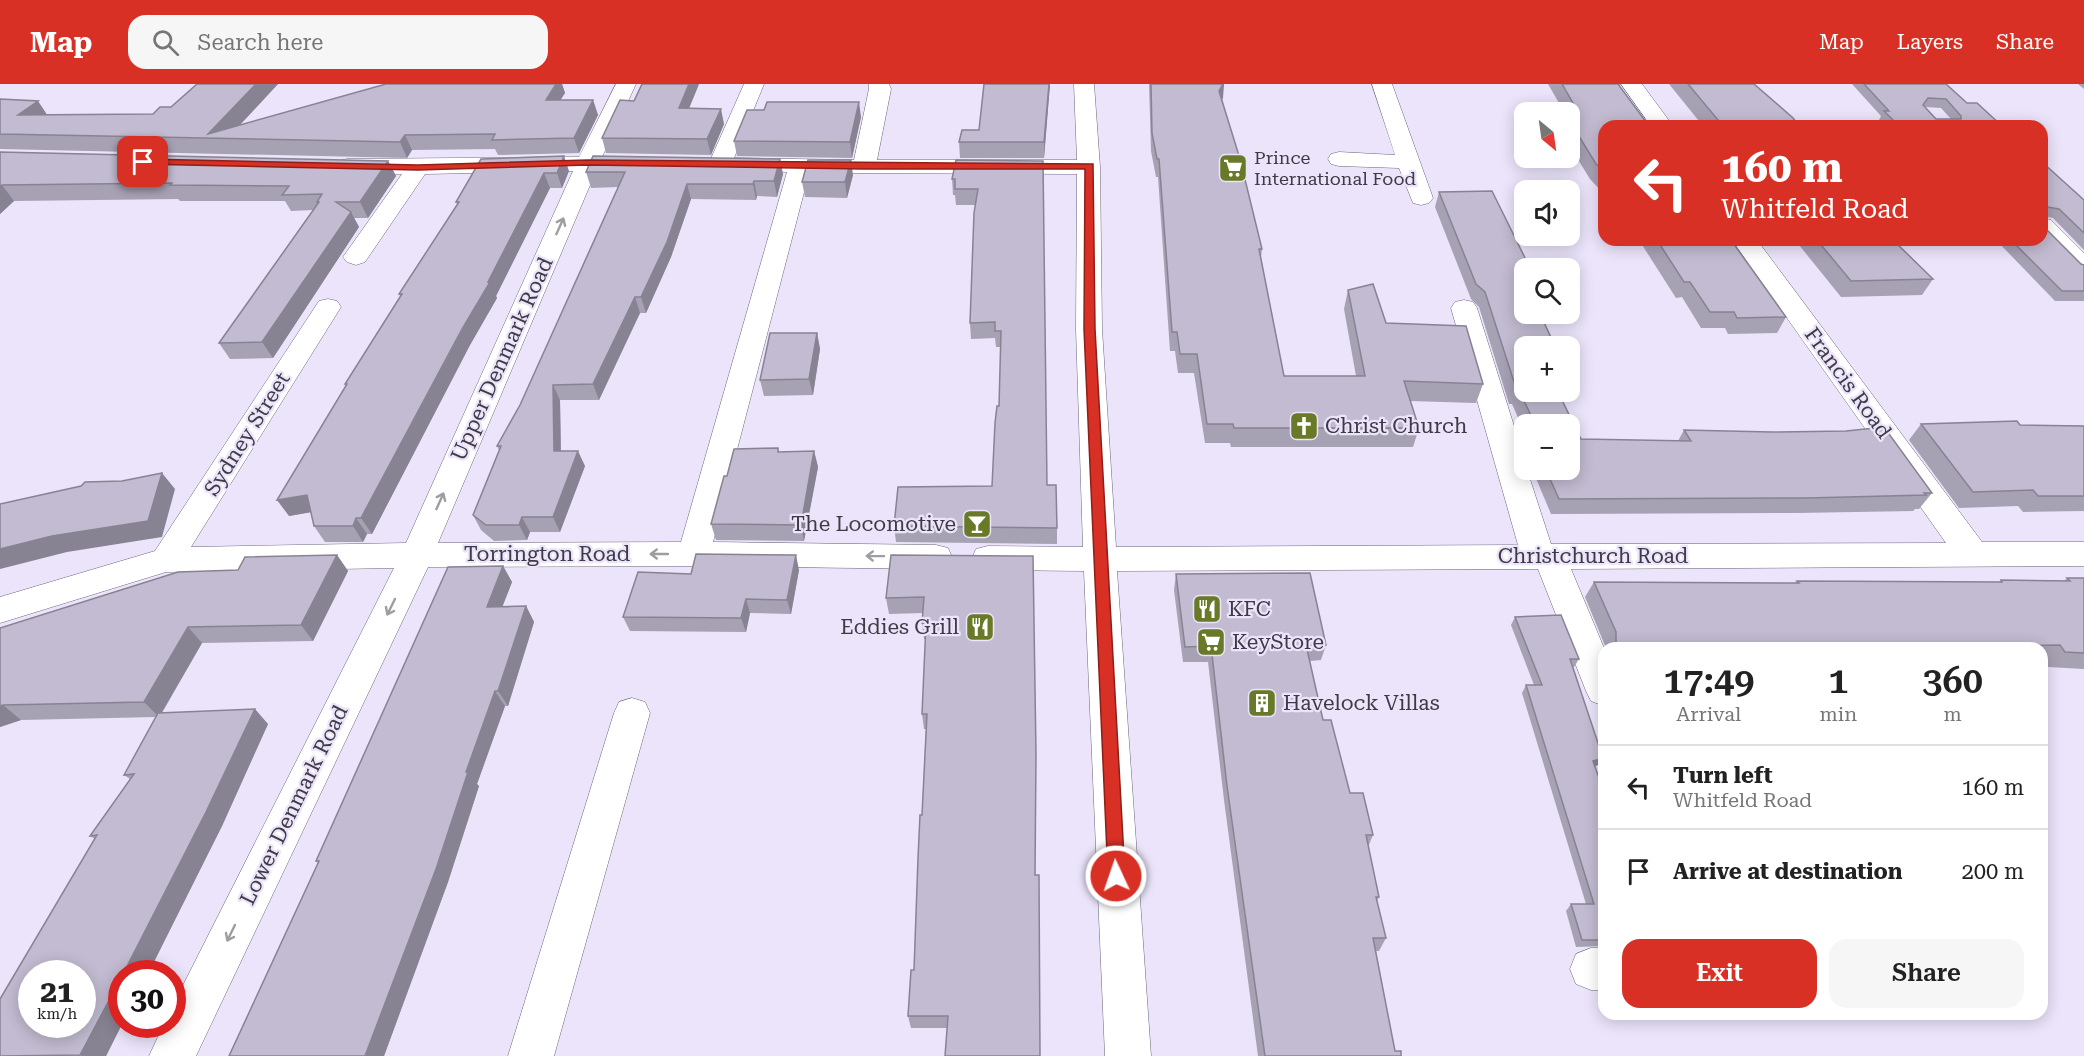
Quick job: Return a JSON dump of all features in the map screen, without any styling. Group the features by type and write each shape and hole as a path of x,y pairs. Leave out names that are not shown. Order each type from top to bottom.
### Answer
{"street":[{"name":"Upper Denmark Road","path":"417,555 588,162 626,84"},
{"path":"754,84 730,144 709,163 1089,166"},
{"path":"864,166 880,89 879,84"},
{"path":"1084,84 1089,166 1089,329 1105,677 1128,1056"},
{"path":"1382,84 1421,198"},
{"path":"1631,84 1658,120"},
{"path":"1339,159 1409,162"},
{"path":"323,165 418,167 588,162 654,163"},
{"path":"694,554 800,165"},
{"path":"356,257 418,167"},
{"path":"2048,231 2084,267"},
{"name":"Francis Road","path":"1748,246 1973,555"},
{"name":"Sydney Street","path":"166,560 328,307"},
{"path":"1464,308 1544,556 1598,678"},
{"name":"Torrington Road","path":"0,610 166,560 417,555 694,554 1101,559"},
{"name":"Christchurch Road","path":"1101,559 2084,554"},
{"name":"Lower Denmark Road","path":"171,1056 417,555"},
{"path":"531,1056 632,713"}],"building":[{"path":"197,84 256,84 208,134 386,84 556,84 546,100 593,100 574,138 492,140 495,134 405,135 400,142 0,134 0,99 38,101 18,115 153,114 160,107 171,107"},
{"path":"642,84 689,84 679,108 721,109 707,139 602,138 620,100 634,101"},
{"path":"984,84 1049,84 1044,142 959,142 962,130 979,130"},
{"path":"1151,84 1223,84 1219,91 1240,159 1262,249 1259,249 1284,376 1365,376 1348,290 1373,284 1386,323 1466,326 1483,384 1404,381 1419,428 1234,428 1233,424 1207,424 1197,354 1180,354 1177,332 1172,332 1159,159 1157,159 1152,133"},
{"path":"1562,84 1618,84 1645,120 1598,120 1598,166 1580,138 1580,102 1572,102"},
{"path":"1688,84 1754,84 1795,120 1718,120"},
{"path":"1864,84 1946,84 1967,103 1977,103 1995,120 1893,120 1884,111 1889,111","holes":["1928,98 1946,99 1961,119 1936,119 1923,105"]},
{"path":"767,102 859,102 850,142 734,141 747,110 764,110"},
{"path":"0,152 388,161 360,202 336,202 351,212 262,342 219,343 319,202 317,202 322,194 282,195 289,186 170,185 172,183 2,185 0,187"},
{"path":"564,156 557,173 544,173 488,282 490,282 462,329 361,518 356,518 353,526 314,526 307,495 277,500 347,384 345,384 402,294 399,294 459,202 456,202 481,159"},
{"path":"593,156 780,159 774,181 754,181 753,184 687,184 667,242 641,297 635,297 593,384 553,385 554,451 578,451 553,517 522,517 519,525 486,525 473,515 501,446 497,446 520,405 625,172 586,172"},
{"path":"808,160 851,160 845,182 802,182"},
{"path":"956,160 1043,161 1047,485 1056,485 1057,528 894,526 898,487 992,486 995,423 997,406 999,406 1001,331 995,331 995,322 970,323 974,213 978,189 955,189 955,179 952,179"},
{"path":"2048,167 2084,200 2084,233 2059,209 2048,207"},
{"path":"1492,191 1514,236 1514,246 1519,246 1525,258 1514,258 1514,324 1545,324 1550,336 1514,336 1514,382 1485,292 1476,284 1439,192"},
{"path":"2048,231 2084,265 2084,291 2062,291 2017,246 2048,246"},
{"path":"1661,246 1735,246 1786,317 1737,318 1734,312 1710,312 1690,282 1684,282"},
{"path":"1822,246 1899,246 1933,279 1851,281"},
{"path":"770,333 817,333 809,379 760,380"},
{"path":"1525,402 1563,402 1569,414 1530,414"},
{"path":"2017,421 2020,425 2084,426 2084,496 2038,496 2033,490 1973,492 1921,424"},
{"path":"1884,427 1932,493 1807,498 1559,499 1550,480 1580,480 1580,437 1581,439 1691,441 1684,430 1846,431"},
{"path":"778,448 778,452 814,451 801,525 711,524 734,449"},
{"path":"162,473 148,521 52,536 0,549 0,504 81,486 85,482 122,481"},
{"path":"696,554 796,555 787,600 746,599 741,618 623,617 638,572 691,574"},
{"path":"337,555 301,625 188,627 144,702 0,706 0,628 178,572 238,570 245,557"},
{"path":"891,555 1033,556 1035,875 1039,875 1040,1056 945,1056 948,1016 908,1016 911,970 914,970 920,815 922,815 927,714 922,714 926,623 922,623 924,597 886,598"},
{"path":"503,566 487,607 526,606 498,691 495,691 466,772 468,772 436,869 365,1056 229,1056 319,861 316,861 448,567"},
{"path":"1310,573 1326,645 1306,645 1323,720 1331,720 1350,793 1363,793 1373,835 1366,835 1379,897 1376,897 1386,938 1373,938 1395,1051 1401,1051 1401,1056 1265,1056 1227,786 1211,646 1185,647 1176,574"},
{"path":"2067,578 2084,578 2084,653 2065,652 2060,645 2048,645 2048,642 1616,642 1616,632 1594,582 1799,583 1797,581 2070,581"},
{"path":"1561,615 1579,659 1570,659 1598,743 1598,760 1593,761 1598,775 1598,940 1582,940 1571,904 1594,904 1526,685 1542,685 1515,617"},
{"path":"255,709 206,812 130,960 108,960 108,1002 96,1025 96,960 23,960 97,835 90,836 134,774 124,775 158,713"},
{"path":"18,969 18,1038 89,1038 80,1055 0,1056 0,999"}],"place":[{"name":"Prince International Food","path":"1233,168"},
{"name":"Christ Church","path":"1304,426"},
{"name":"The Locomotive","path":"977,524"},
{"name":"KFC","path":"1207,609"},
{"name":"Eddies Grill","path":"980,627"},
{"name":"KeyStore","path":"1211,642"},
{"name":"Havelock Villas","path":"1262,703"}],"route":[{"path":"143,162 418,167 588,162 1089,166 1089,329 1116,876"}]}
